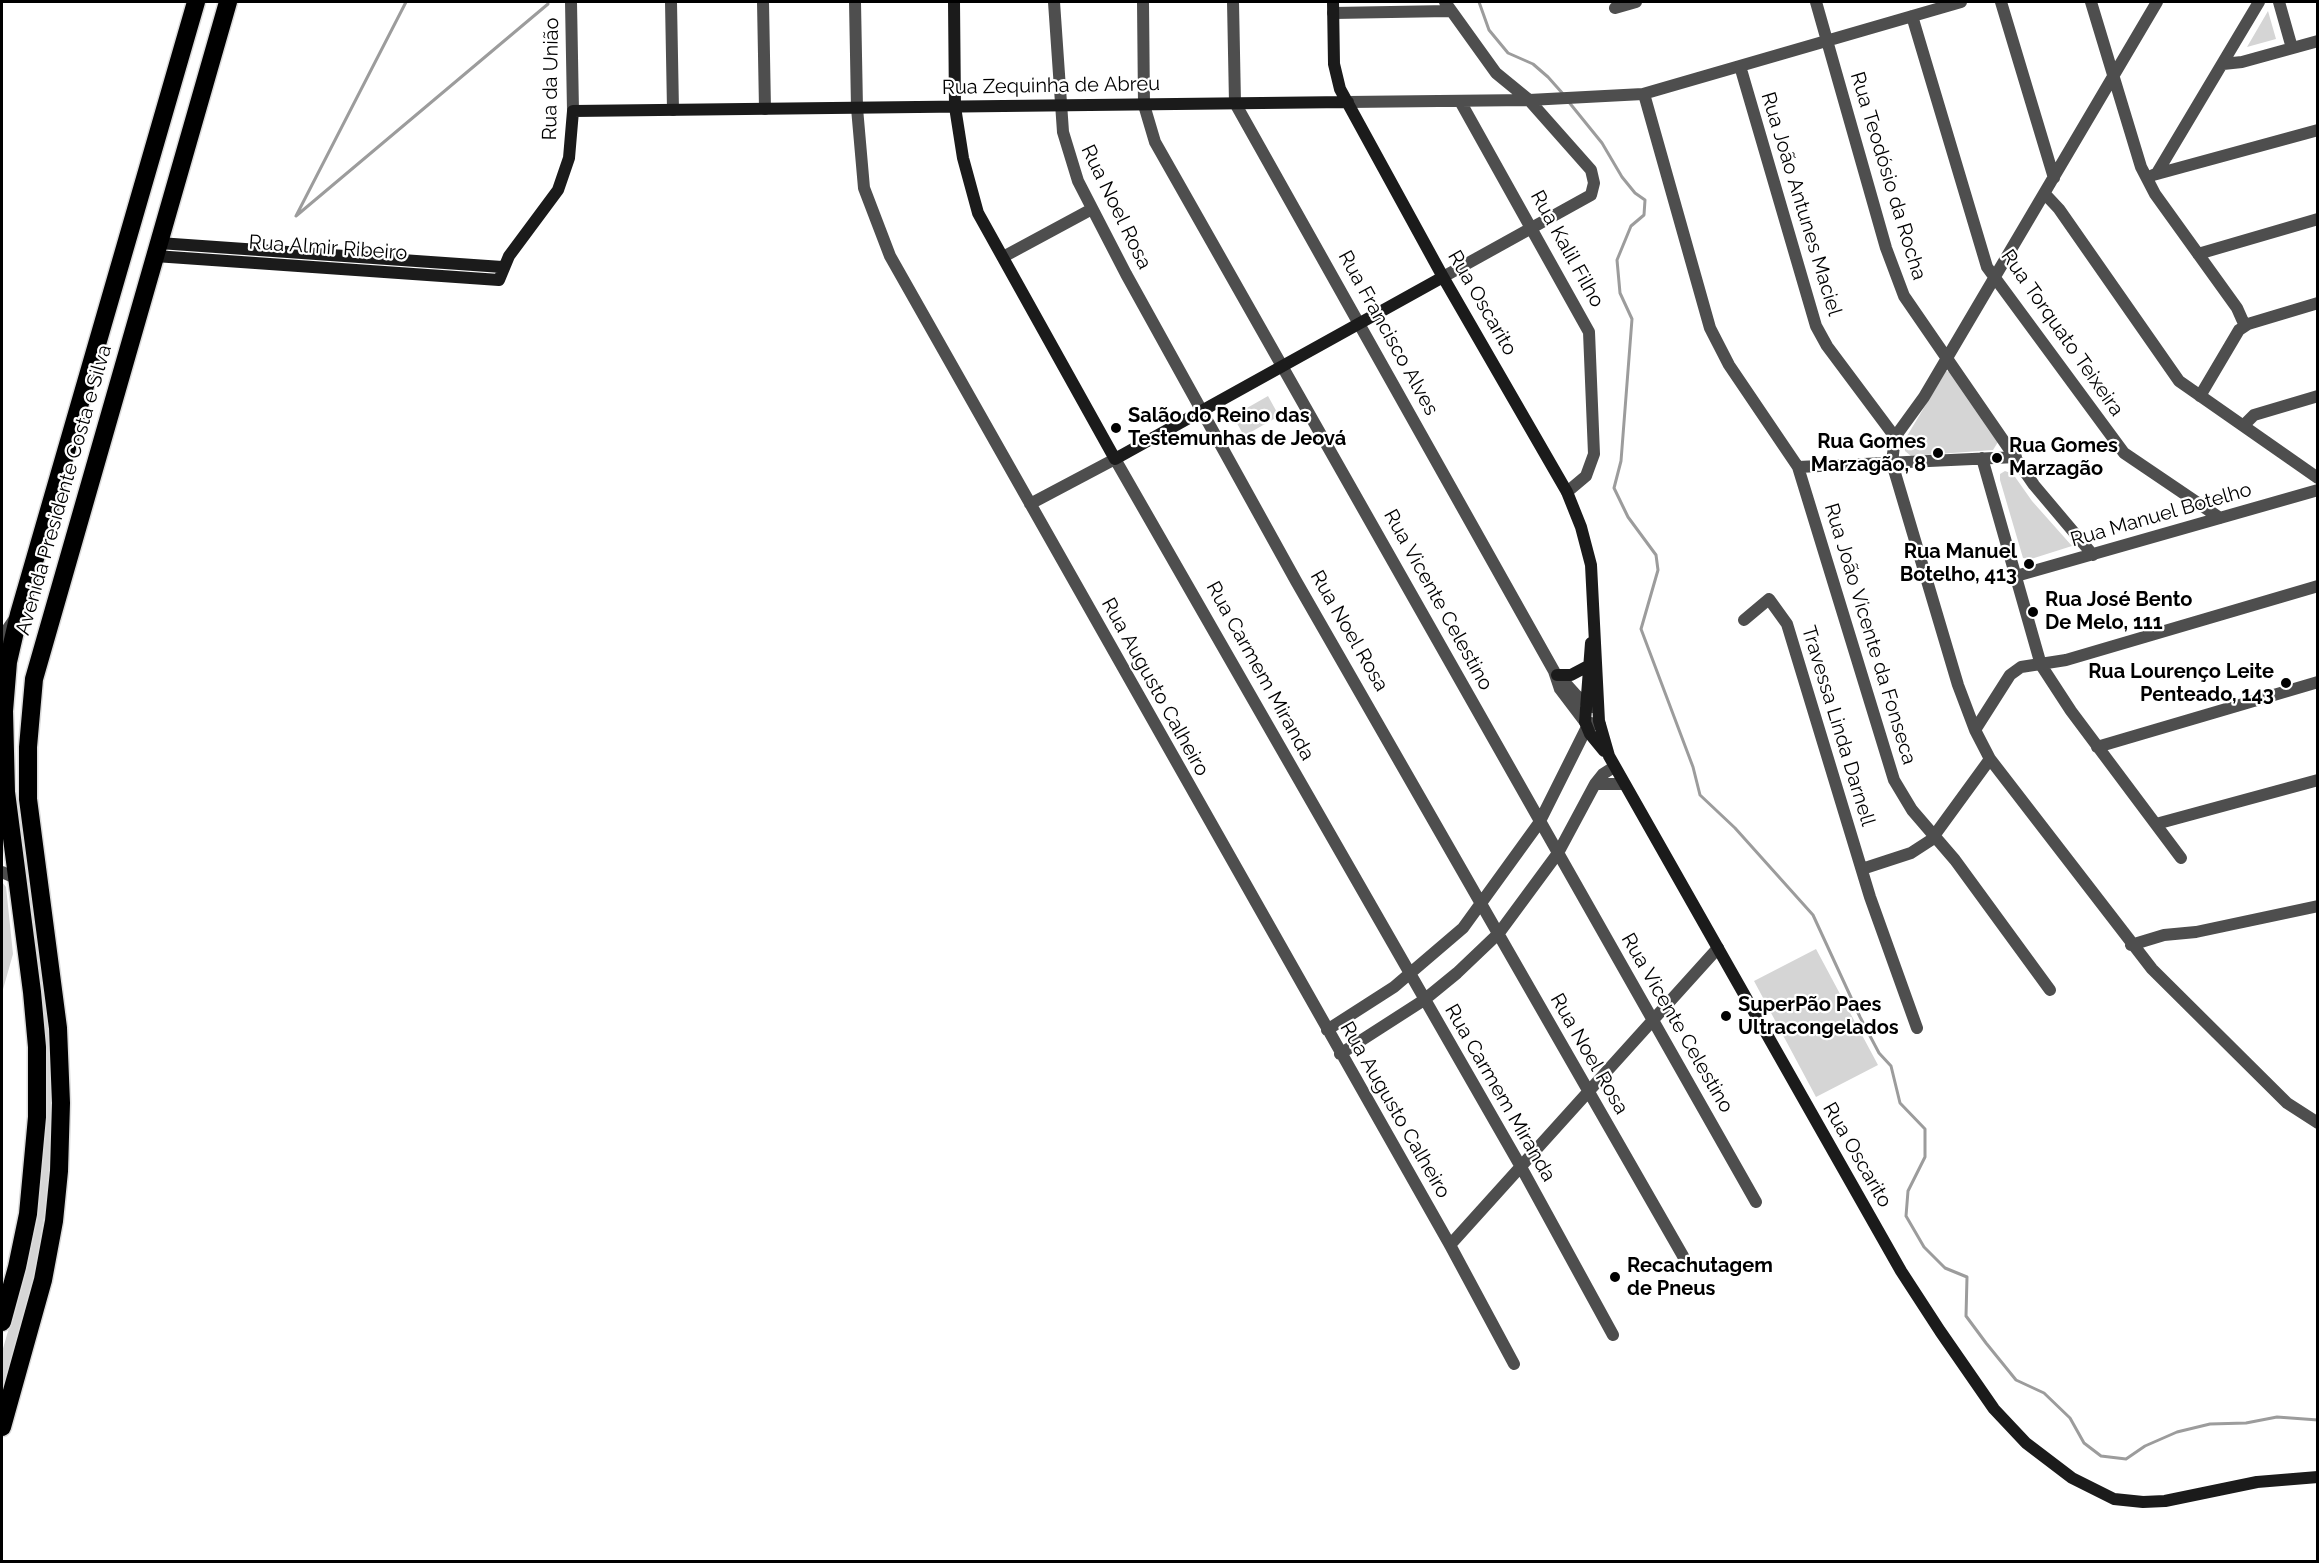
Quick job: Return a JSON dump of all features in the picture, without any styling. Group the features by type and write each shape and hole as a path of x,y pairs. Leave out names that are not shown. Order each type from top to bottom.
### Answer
{"highway":[{"name":"Avenida Presidente Costa e Silva","path":"2,1322 23,1241 36,1133 37,1047 4,823 3,711 8,662 19,614 196,2"},
{"name":"Avenida Presidente Costa e Silva","path":"2,1426 43,1280 54,1221 59,1171 61,1103 58,1028 29,814 28,747 34,679 228,2"},
{"path":"3,711 16,703 34,679"}],"street":[{"name":"Rua da União","path":"499,280 502,267 558,190 569,158 573,111 571,2"},
{"path":"671,2 673,110"},
{"path":"763,2 765,109"},
{"name":"Rua Augusto Calheiro","path":"855,2 857,108 864,188 882,238 1340,1054 1450,1245 1514,1364"},
{"name":"Rua Carmem Miranda","path":"954,2 955,107 963,158 976,205 1115,459 1214,627 1521,1167 1613,1335"},
{"name":"Rua Noel Rosa","path":"1054,2 1063,132 1070,160 1092,208 1296,581 1683,1256"},
{"name":"Rua Vicente Celestino","path":"1143,2 1144,105 1150,133 1172,176 1756,1202"},
{"name":"Rua Francisco Alves","path":"1233,2 1235,103 1556,673 1586,704 1598,710"},
{"path":"1615,8 1636,2"},
{"name":"Rua Teodósio da Rocha","path":"1816,2 1898,283 1904,296 2034,485 2093,555"},
{"name":"Rua Zequinha de Abreu","path":"573,111 1529,100 1644,94 1961,2"},
{"path":"2001,2 2054,178"},
{"path":"2091,2 2141,167 2152,176 2198,254 2237,308 2245,326"},
{"path":"2157,2 1924,397 1895,437 1892,463 1958,685 1974,730 1990,759 2131,945 2286,1103 2316,1121"},
{"path":"2152,176 2223,64 2259,2"},
{"path":"2278,2 2292,48"},
{"path":"1030,504 1283,368 1591,195 1594,183 1591,170 1529,100 1496,73 1447,6 1333,7"},
{"name":"Rua Oscarito","path":"1333,7 1335,74 1348,102 1443,277 1567,492 1589,550 1593,627 1598,664 1598,710 1590,725"},
{"name":"Rua Torquato Teixeira","path":"1912,16 1987,267 2124,453 2220,518"},
{"path":"2223,64 2242,62 2318,41"},
{"name":"Rua João Antunes Maciel","path":"1740,66 1816,326 1827,346 1895,437"},
{"name":"Rua João Vicente da Fonseca","path":"1644,94 1710,328 1730,365 1798,467 1894,780 1912,810 1936,836 2050,990"},
{"name":"Rua Kalil Filho","path":"1460,101 1533,228 1589,332 1594,454 1586,476 1567,492"},
{"path":"2152,176 2228,157 2318,130"},
{"path":"2045,194 2059,209 2174,375 2200,396 2318,478"},
{"path":"1003,256 1092,208"},
{"path":"2198,254 2318,219"},
{"name":"Rua Almir Ribeiro","path":"157,250 502,267"},
{"name":"Rua Almir Ribeiro","path":"157,250 499,280"},
{"path":"2200,396 2239,330 2245,326 2318,303"},
{"path":"2244,425 2254,415 2318,396"},
{"path":"1798,467 2016,457"},
{"path":"1982,458 2041,664 2097,747 2181,858"},
{"name":"Rua Manuel Botelho","path":"2016,576 2318,490"},
{"path":"1974,730 2010,675 2021,667 2066,660 2318,586"},
{"name":"Travessa Linda Darnell","path":"1744,620 1768,599 1787,624 1862,868 1917,1028"},
{"path":"2,636 19,614"},
{"name":"Rua Oscarito","path":"1593,627 1586,704 1594,741 1611,761 1901,1271 1994,1409 2026,1443 2065,1474 2114,1499 2143,1502 2165,1500 2274,1479 2318,1477"},
{"path":"1556,673 1571,675 1588,666"},
{"name":"Rua Francisco Alves","path":"1556,673 1560,689 1590,725"},
{"path":"2097,747 2318,682"},
{"path":"1327,1030 1410,975 1463,928 1539,823 1590,725"},
{"path":"1862,868 1911,853 1936,836 1990,759"},
{"path":"1340,1054 1424,1000 1457,973 1499,933 1558,853 1594,784 1611,761"},
{"path":"2156,824 2318,780"},
{"path":"1594,784 1624,784"},
{"path":"4,823 29,814"},
{"path":"2131,945 2164,935 2196,932 2318,906"},
{"path":"1450,1245 1718,948"}],"shaded area":[{"path":"2268,11 2276,39 2247,47"},
{"path":"1946,371 1950,372 1998,442 1993,450 1911,456 1905,451 1904,441"},
{"path":"1268,396 1279,416 1244,436 1233,416"},
{"path":"2005,471 2013,474 2032,501 2072,546 2031,559 2023,558 2000,480 2000,474"},
{"path":"23,823 49,1026 53,1087 51,1176 33,1283 2,1392 2,1352 17,1300 39,1184 20,834"},
{"path":"2,882 6,887 13,954 2,993"},
{"path":"1816,949 1878,1065 1816,1097 1754,981"}],"waterway":[{"path":"406,2 296,216 548,4"},
{"path":"1479,2 1489,30 1508,53 1533,64 1564,95"},
{"path":"1568,101 1602,143 1622,177 1635,193 1645,200 1644,215 1631,226 1617,260 1620,293 1632,319 1621,461 1614,488 1628,517 1656,555 1658,570 1641,629 1693,767 1700,795 1735,828 1813,915 1860,1017 1879,1053 1891,1066 1900,1103 1925,1129 1925,1157 1908,1191 1906,1216 1924,1247 1945,1268 1967,1277 1966,1316 2016,1380 2044,1393 2070,1418 2084,1443 2101,1456 2126,1459 2145,1446 2177,1432 2210,1424 2246,1423 2277,1417 2318,1420"}],"place":[{"name":"Salão do Reino das Testemunhas de Jeová","path":"1116,428"},
{"name":"Rua Gomes Marzagão, 8","path":"1938,453"},
{"name":"Rua Gomes Marzagão","path":"1997,458"},
{"name":"Rua Manuel Botelho, 413","path":"2029,564"},
{"name":"Rua José Bento De Melo, 111","path":"2033,612"},
{"name":"Rua Lourenço Leite Penteado, 143","path":"2286,683"},
{"name":"SuperPão Paes Ultracongelados","path":"1726,1016"},
{"name":"Recachutagem de Pneus","path":"1615,1277"}]}
